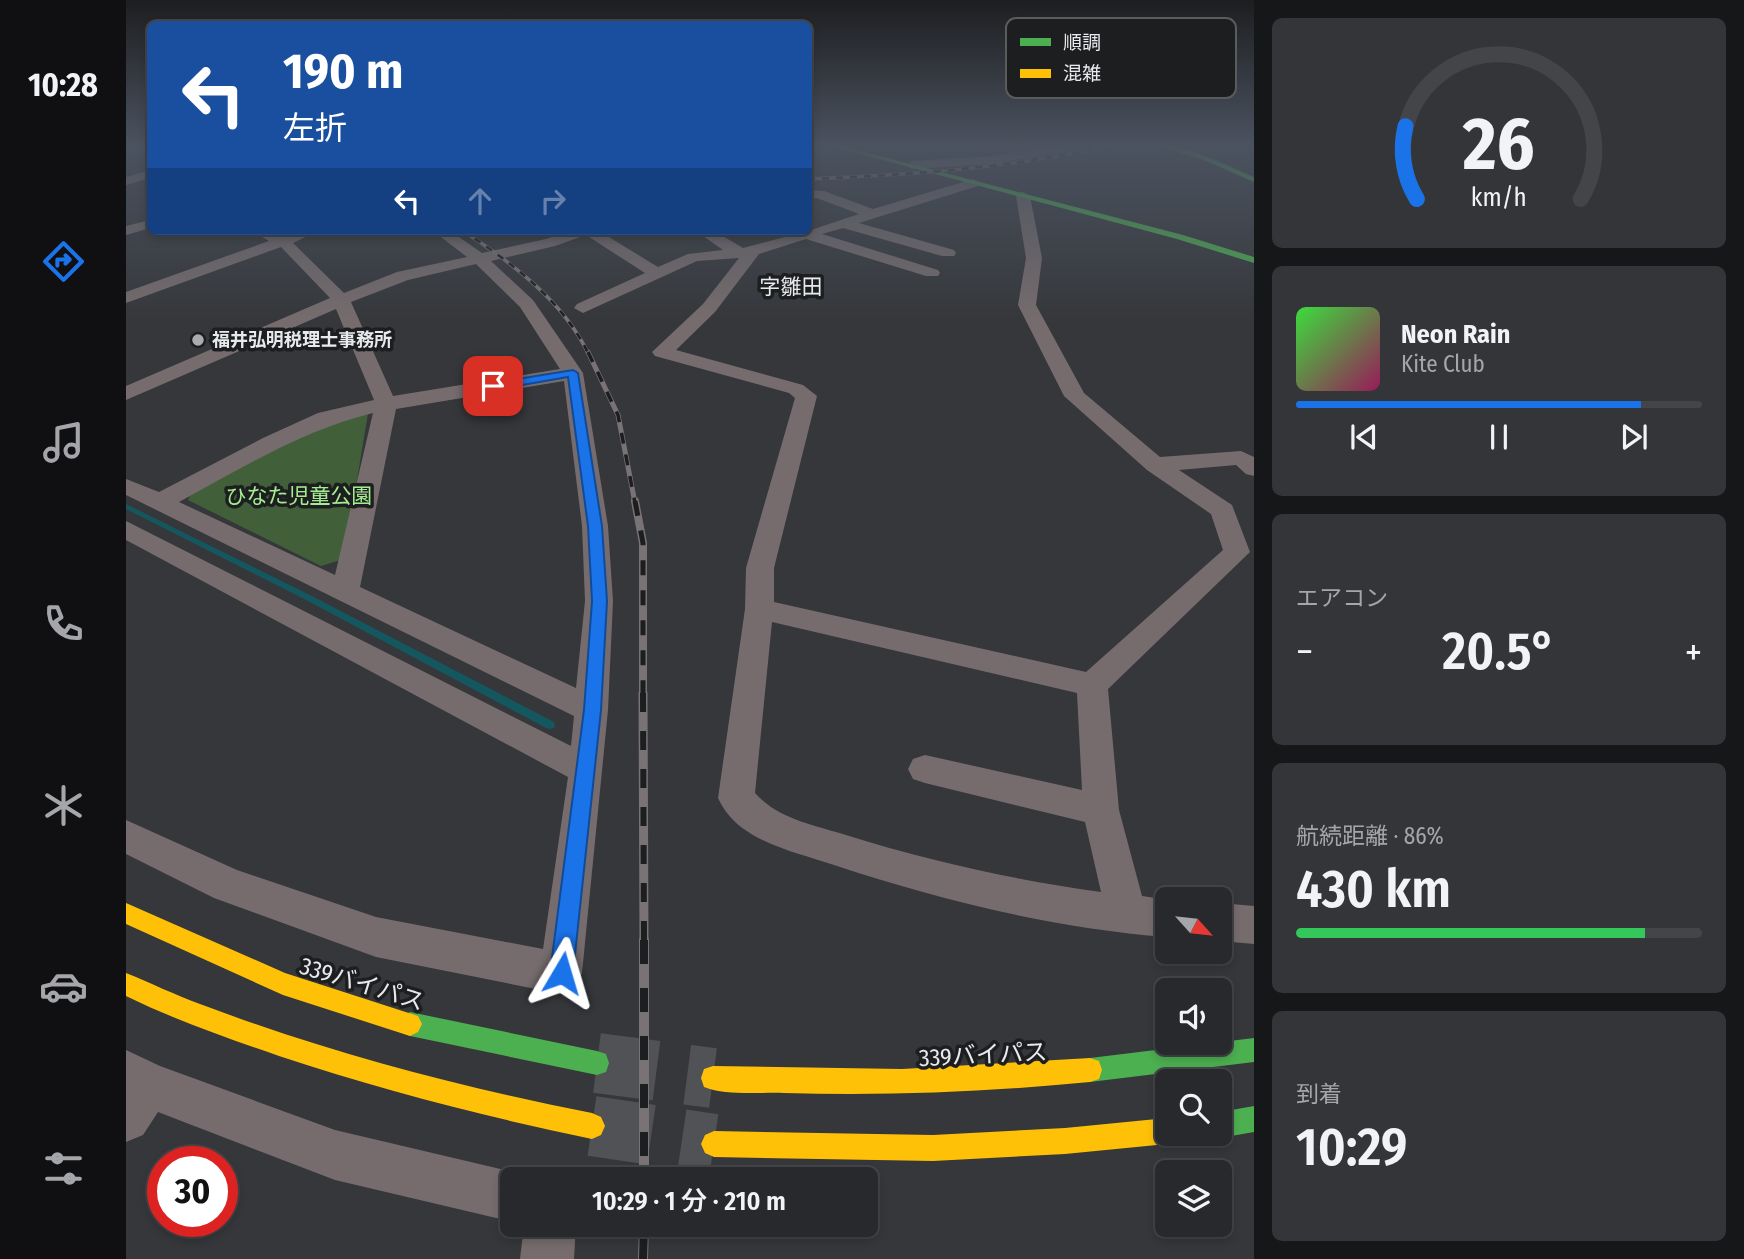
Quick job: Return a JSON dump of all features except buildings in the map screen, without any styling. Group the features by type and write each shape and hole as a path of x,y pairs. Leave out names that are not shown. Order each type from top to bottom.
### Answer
{"main road":[{"path":"1057,205 1180,237 1254,260"},
{"name":"339バイパス","path":"126,912 218,958 307,993 423,1026 510,1047 597,1063"},
{"path":"126,984 203,1018 391,1082 500,1109 592,1126"},
{"name":"339バイパス","path":"713,1077 795,1084 949,1081 1157,1064 1254,1050"},
{"path":"1232,1123 1254,1119"},
{"path":"714,1144 933,1148 1065,1141 1155,1132"}],"street":[{"path":"848,205 875,215"},
{"path":"813,230 846,224 907,205"},
{"path":"1025,205 1034,258 1027,305 1075,396 1155,465 1223,510 1237,552 1092,685"},
{"path":"846,224 948,253"},
{"path":"126,231 147,225"},
{"path":"813,230 932,273"},
{"path":"269,235 283,241 341,300 386,404 345,592"},
{"path":"126,298 300,235"},
{"path":"126,836 228,885 376,937 562,973 592,710 599,601 595,526 573,373 527,304 480,259 446,235"},
{"path":"126,394 341,300 403,276 550,243 574,235"},
{"path":"593,235 658,274"},
{"path":"711,235 747,252"},
{"path":"583,308 694,257 747,252 798,235"},
{"path":"747,252 709,308 662,352 796,389 806,397 760,568 759,609 736,798 755,817 805,839 889,867 1018,897 1155,917"},
{"path":"158,503 271,443 326,418 386,404 573,373"},
{"path":"1155,465 1241,458 1254,470"},
{"path":"126,486 592,710"},
{"path":"126,529 586,770"},
{"path":"759,609 1092,685"},
{"path":"1092,685 1101,810 1126,914"},
{"path":"925,769 1101,810"},
{"path":"1232,923 1254,925"},
{"path":"134,1092 335,1155 500,1193"},
{"path":"547,1259 549,1237"}],"green space":[{"name":"ひなた児童公園","path":"368,413 344,559 321,566 188,500 190,496 276,449 344,420"}],"waterway":[{"path":"126,506 309,598 550,725"}],"tunnel":[{"path":"597,1063 713,1078"},
{"path":"592,1126 714,1144"}],"railway":[{"path":"469,235 534,284 565,316 588,353"},
{"path":"588,352 618,415 635,503"},
{"path":"635,501 643,543 643,693"},
{"path":"643,693 644,942"},
{"path":"644,942 644,1167"},
{"path":"643,1259 644,1237"}],"traffic: fast":[{"path":"1057,205 1180,237 1254,260"},
{"path":"410,1024 597,1063"},
{"path":"1090,1070 1254,1050"},
{"path":"1232,1123 1254,1119"}],"traffic: slow":[{"path":"126,913 283,984 410,1024"},
{"path":"126,984 218,1023 352,1067 471,1100 592,1126"},
{"path":"713,1078 902,1082 1090,1070"},
{"path":"714,1144 933,1148 1065,1141 1155,1132"}],"place":[{"name":"福井弘明税理士事務所","path":"198,340"}],"district":[{"name":"字雛田","path":"791,287"}],"route":[{"path":"493,386 573,373 595,526 599,601 592,710 562,973"}]}
